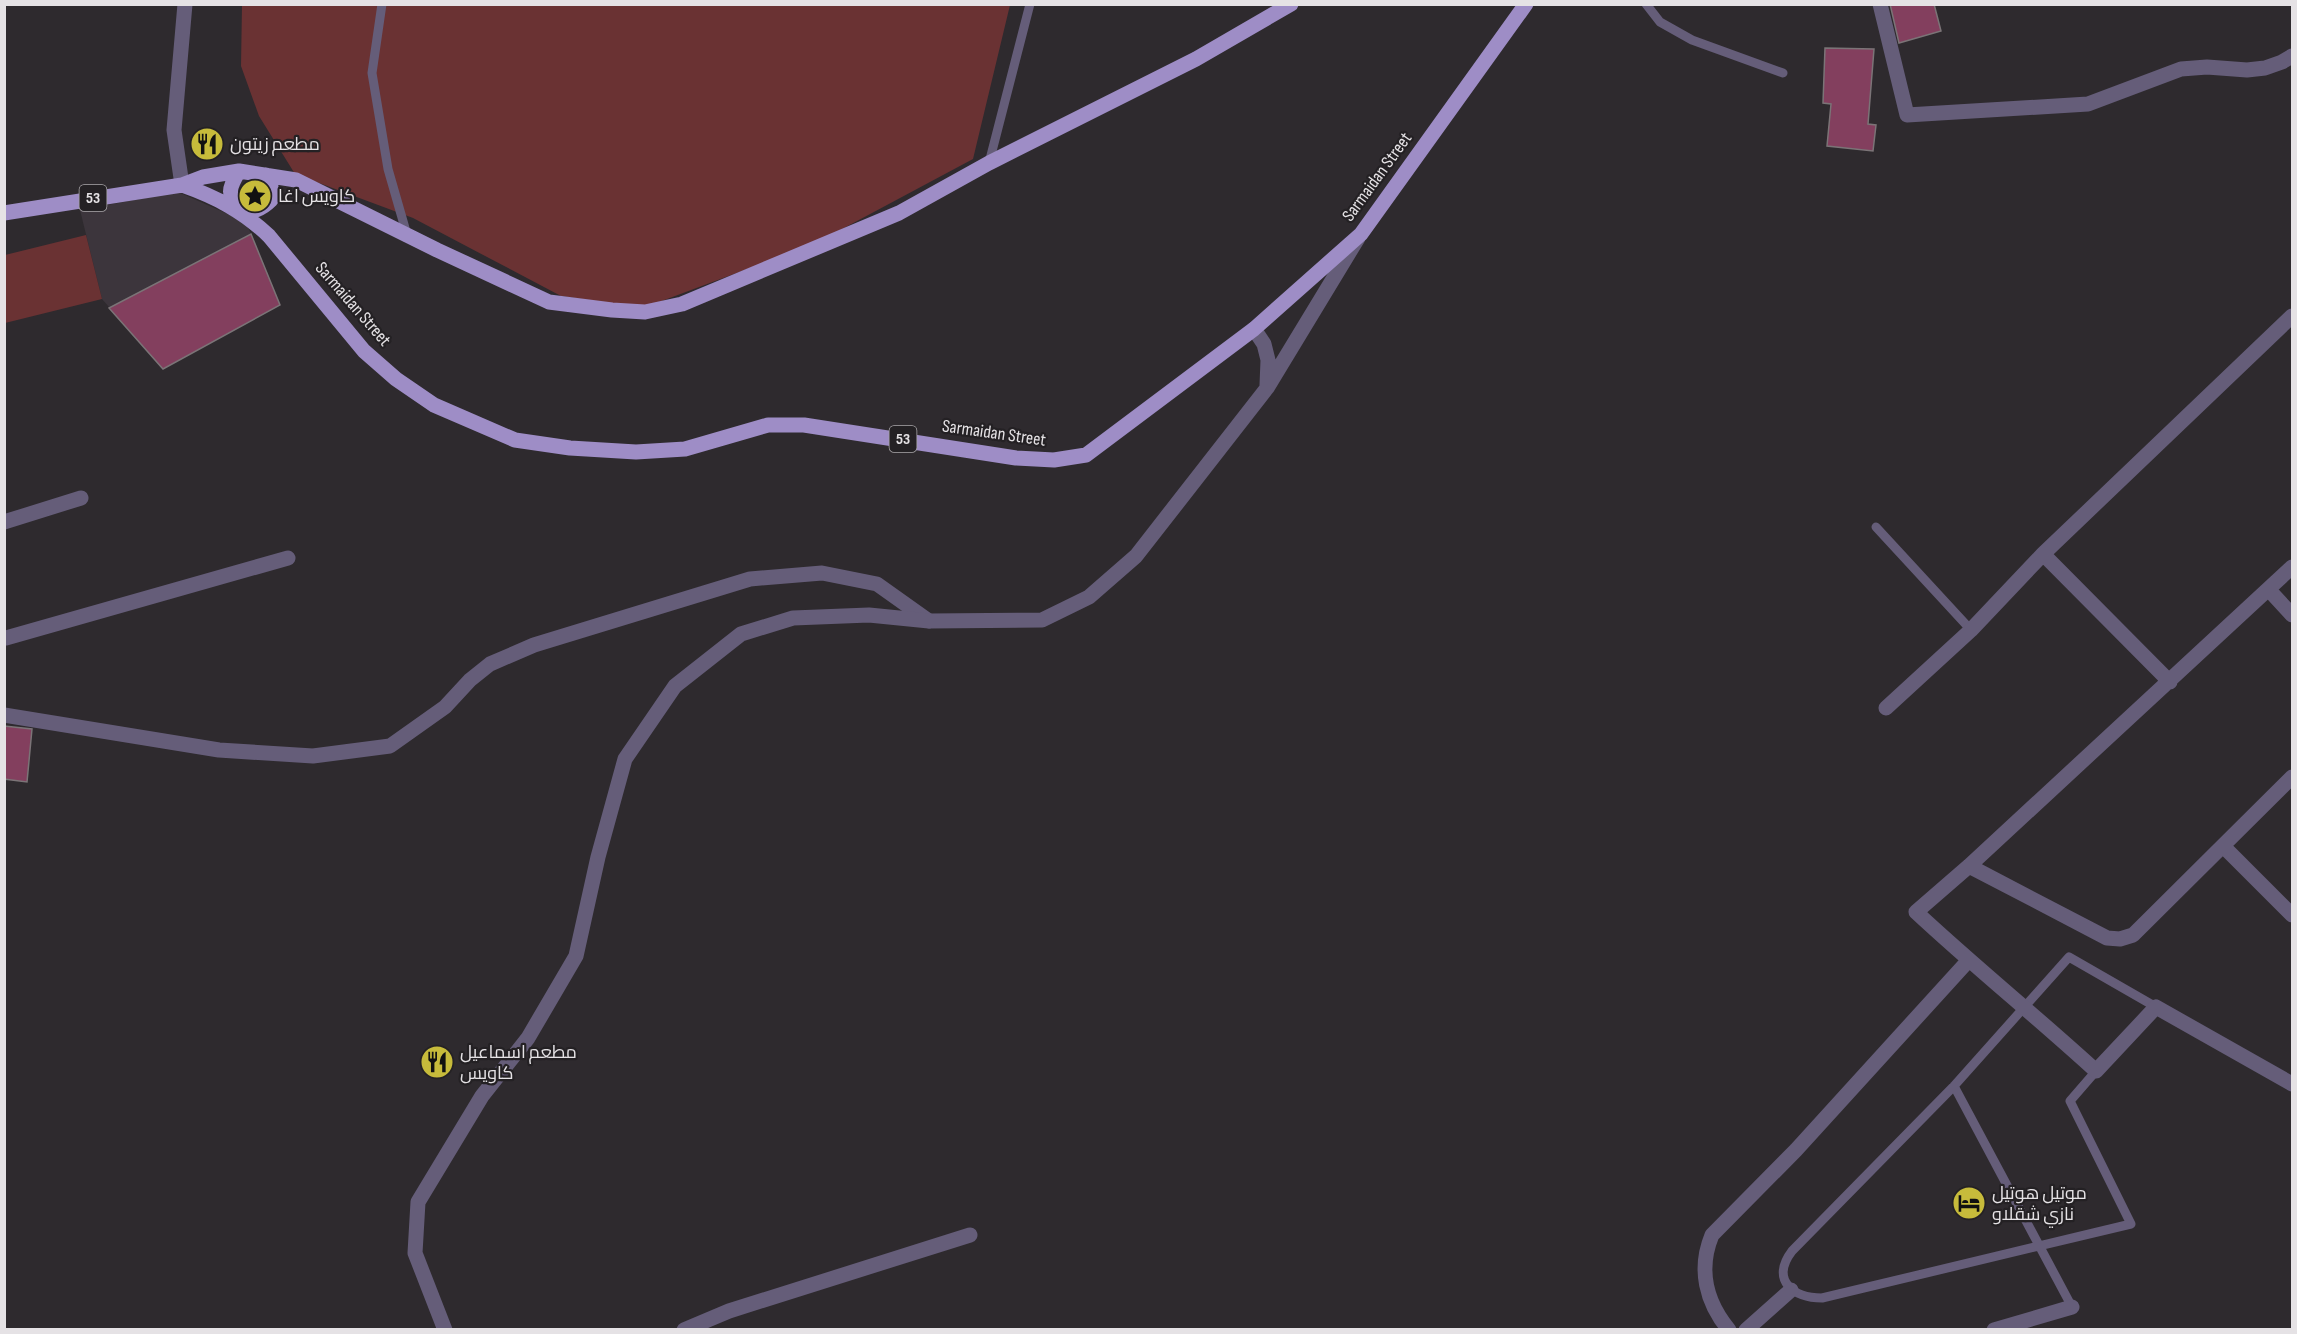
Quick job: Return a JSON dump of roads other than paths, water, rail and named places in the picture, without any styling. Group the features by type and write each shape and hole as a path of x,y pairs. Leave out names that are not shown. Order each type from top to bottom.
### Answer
{"main road":[{"path":"182,185 203,177 239,171 296,180 549,302 645,312 682,304 899,213 989,163 1196,59 1291,4"},
{"name":"Sarmaidan Street","path":"182,185 213,196 241,211 269,236 364,351 396,379 434,405 515,440 570,448 636,452 685,449 768,425 804,425 1016,458 1054,460 1086,455 1254,329 1361,234 1526,4"},
{"path":"239,171 230,186 232,200 241,211 263,208 271,200 271,188 266,175"},
{"name":"53","path":"4,213 182,185"}],"street":[{"path":"182,185 174,130 185,4"},
{"path":"1880,4 1907,115 2088,104 2181,69 2265,68 2292,56"},
{"path":"445,1329 415,1253 418,1202 482,1096 528,1038 576,956 598,857 625,759 675,686 741,634 793,618 868,615 929,621 1042,620 1089,597 1137,556 1267,388 1361,234"},
{"path":"1886,708 1971,630 2043,554 2292,316"},
{"path":"1254,329 1264,344 1268,360 1267,388"},
{"path":"4,522 81,498"},
{"path":"2043,554 2170,682"},
{"path":"5,636 288,558"},
{"path":"2292,567 2170,682 1916,912 1968,961 2025,1006 2096,1071 2156,1006 2292,1084"},
{"path":"4,714 219,750 314,756 390,746 445,707 470,680 490,663 534,645 750,579 822,573 877,584 929,621"},
{"path":"2270,590 2292,615"},
{"path":"1969,866 2107,938 2120,939 2133,935 2292,777"},
{"path":"2223,846 2292,915"},
{"path":"1729,1329 1714,1308 1705,1279 1706,1253 1712,1235 1796,1150 1968,961"},
{"path":"684,1329 729,1311 970,1235"},
{"path":"1746,1329 1791,1290"},
{"path":"1994,1329 2072,1307"}],"lane":[{"path":"382,4 372,73 388,169 407,235"},
{"path":"989,163 1030,4"},
{"path":"1646,4 1660,22 1692,40 1783,73"},
{"path":"1876,527 1971,630"},
{"path":"2096,1071 2070,1101 2132,1224 1822,1298 1801,1297 1791,1290 1783,1275 1786,1258 1954,1086 2068,957 2156,1006"},
{"path":"1954,1086 2072,1307"}],"place":[{"name":"مطعم زيتون","path":"207,144"},
{"name":"كاويس اغا","path":"255,196"},
{"name":"مطعم اسماعیل کاویس","path":"437,1062"},
{"name":"موتيل هوتيل نازي شقلاو","path":"1969,1203"}]}
